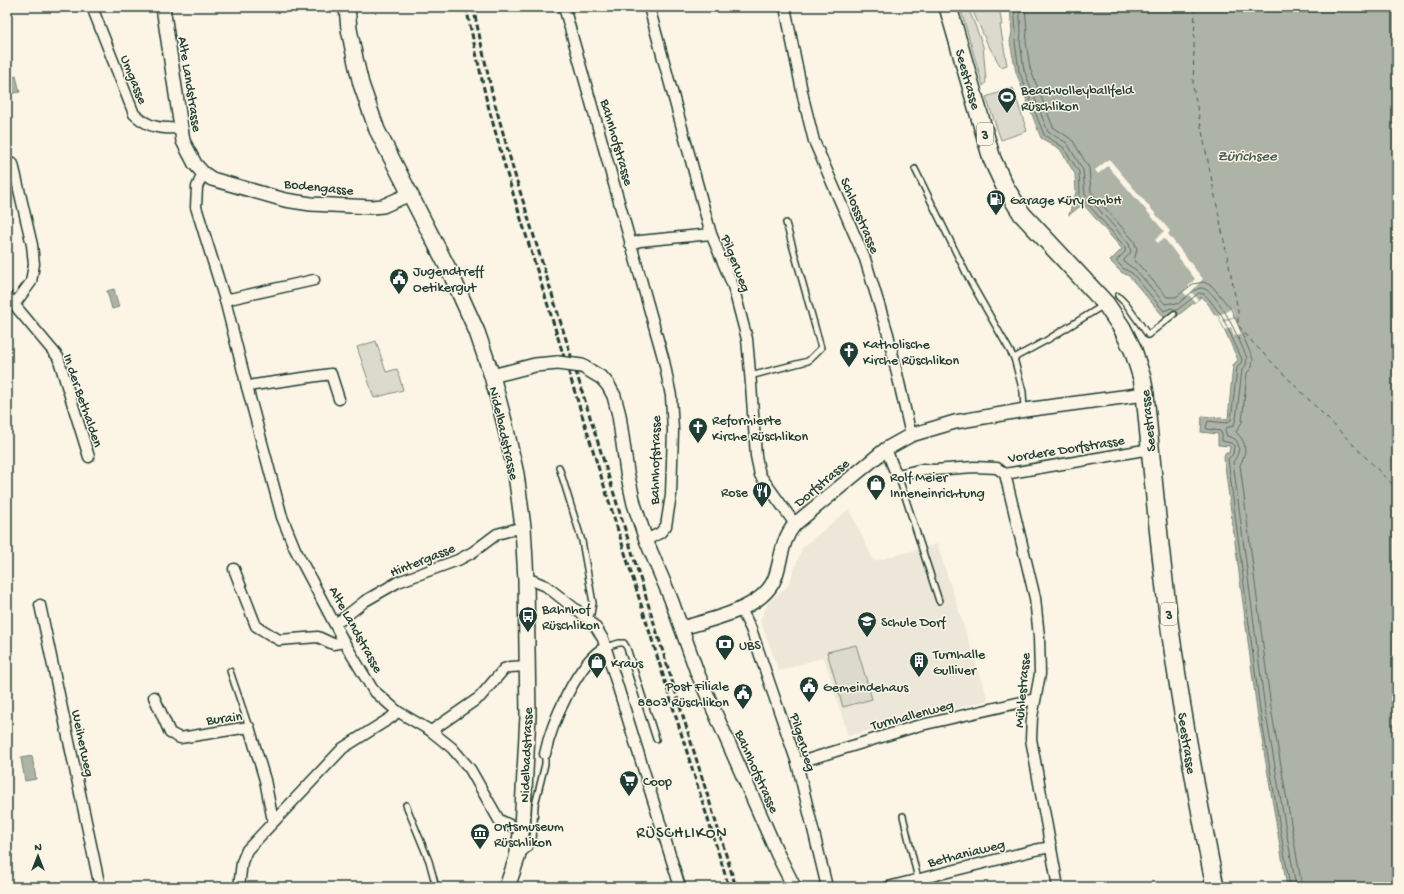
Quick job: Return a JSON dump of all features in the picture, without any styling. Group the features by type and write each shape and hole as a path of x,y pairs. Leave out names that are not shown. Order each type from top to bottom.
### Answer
{"main road":[{"name":"Nidelbadstrasse","path":"347,7 349,29 361,84 377,130 468,309 492,376 516,474 523,527 526,580 528,716 522,828 517,858 507,887"},
{"name":"Seestrasse","path":"948,7 992,159 1005,187 1022,214 1030,223 1112,300 1122,328 1133,350 1142,378 1145,394 1155,504 1172,642 1194,778 1215,887"}],"street":[{"name":"Umgasse","path":"92,7 134,114 154,127 180,128"},
{"name":"Alte Landstrasse","path":"163,7 180,128 183,140 195,164 203,173 197,187 196,207 226,300 247,387 282,517 295,549 344,642 373,690 397,711 431,731 452,748 470,769 498,820 514,827 522,828"},
{"name":"Bahnhofstrasse","path":"564,7 664,361 671,396 673,430 671,495 668,522 660,534 646,540 671,599 697,672 778,856 794,887"},
{"name":"Pilgerweg","path":"649,7 711,234 733,286 747,339 756,456 760,475 795,524"},
{"name":"Schlossstrasse","path":"784,7 814,141 865,259 888,334 911,435"},
{"path":"13,164 32,245 34,264 31,282 14,305"},
{"name":"Bodengasse","path":"203,173 212,179 285,200 311,204 382,206 410,194"},
{"path":"630,244 640,241 711,234"},
{"path":"226,300 314,280"},
{"name":"In der Bethalden","path":"7,296 58,357 89,457"},
{"path":"492,376 535,365 558,363 582,366 597,374 605,381 616,403 627,472 634,504 646,540"},
{"path":"247,387 331,374 339,399"},
{"name":"Dorfstrasse","path":"682,628 741,609 764,595 775,580 784,544 788,533 795,524 886,449 911,435 956,422 1024,410 1145,394"},
{"path":"886,449 898,475"},
{"name":"Vordere Dorfstrasse","path":"898,475 923,469 934,470 974,467 997,468 1005,474 1150,449"},
{"name":"Mühlestrasse","path":"1005,474 1035,598 1039,637 1040,674 1032,717 1031,739 1058,887"},
{"name":"Hintergasse","path":"334,623 341,620 365,601 398,582 458,560 473,552 497,534 523,527"},
{"path":"234,569 256,626 279,640 318,637 333,644 344,642"},
{"path":"526,580 534,581 546,586 588,619 598,630 606,647 680,887"},
{"name":"Weiherweg","path":"40,605 100,887"},
{"name":"Pilgerweg","path":"741,609 751,629 797,763 827,887"},
{"path":"546,754 556,721 570,689 600,650 606,647"},
{"path":"431,731 480,697 504,669 510,667 527,666"},
{"name":"Burain","path":"154,698 170,733 180,738 249,727 265,780 272,816 275,820"},
{"name":"Turnhallenweg","path":"797,763 917,726 1036,699"},
{"path":"239,887 242,862 247,850 343,748 392,717 397,711"},
{"name":"Bethaniaweg","path":"888,887 1050,847"}],"lane":[{"path":"915,169 970,279 1014,358 1023,392 1024,410"},
{"path":"750,376 808,361 821,348 786,223"},
{"path":"1014,358 1047,340 1112,300 1126,304 1148,335 1174,314"},
{"path":"559,467 582,541 593,603 591,614 588,619"},
{"path":"898,475 939,601"},
{"path":"606,647 619,643 624,644 627,648 656,739"},
{"path":"230,671 249,727"},
{"path":"517,858 528,849 533,841 535,805 546,754"},
{"path":"406,805 429,861 436,887"},
{"path":"903,816 918,879"}],"shaded area":[{"path":"960,7 968,7 983,46 986,81 983,86"},
{"path":"971,7 999,7 1002,25 1000,25 1007,65 1001,67 987,43"},
{"name":"Beachvolleyballfeld Rüschlikon","path":"1013,88 1027,131 1001,140 986,97"},
{"path":"376,341 386,372 397,369 403,390 374,398 357,347"},
{"name":"Schule Dorf","path":"849,509 874,561 937,544 988,700 848,736 824,657 779,671 760,620 768,603 788,586 802,548"},
{"path":"856,645 872,699 843,707 827,652"}],"water":[{"name":"Zürichsee","path":"1010,7 1397,7 1397,887 1287,887 1257,710 1224,458 1225,453 1229,453 1230,446 1218,445 1218,434 1201,432 1202,416 1228,419 1233,365 1238,360 1218,315 1215,315 1209,305 1201,297 1176,317 1171,312 1164,317 1129,276 1121,272 1110,261 1122,249 1083,204 1069,215 1076,192 1075,174 1060,149 1041,138 1016,72 1010,42 1012,32"},
{"path":"16,76 20,92 13,93 9,78"},
{"path":"114,289 119,307 112,309 107,291"},
{"path":"32,756 36,779 25,781 21,758"}],"pier":[{"path":"1109,159 1170,231 1168,234 1203,279 1191,292 1198,299 1195,302 1189,295 1187,296 1183,292 1195,279 1164,238 1158,243 1155,240 1164,231 1108,166 1098,174 1095,170"},
{"path":"1232,308 1235,316 1222,320 1223,322 1235,317 1242,333 1234,336 1231,327 1225,330 1218,315"}],"ferry route":[{"path":"1195,7 1193,87 1238,310 1238,325 1254,344 1397,489"}],"railway":[{"path":"466,7 486,98 507,174 729,887"},
{"path":"473,7 493,97 514,172 736,887"}],"place":[{"name":"Beachvolleyballfeld Rüschlikon","path":"1007,114"},
{"name":"Garage Küry GmbH","path":"996,216"},
{"name":"Jugendtreff Oetikergut","path":"399,295"},
{"name":"Katholische Kirche Rüschlikon","path":"849,368"},
{"name":"Reformierte Kirche Rüschlikon","path":"698,444"},
{"name":"Rolf Meier Inneneinrichtung","path":"876,501"},
{"name":"Rose","path":"762,508"},
{"name":"Bahnhof Rüschlikon","path":"528,633"},
{"name":"Schule Dorf","path":"867,638"},
{"name":"UBS","path":"725,661"},
{"name":"Turnhalle Gulliver","path":"919,678"},
{"name":"Kraus","path":"597,679"},
{"name":"Gemeindehaus","path":"809,703"},
{"name":"Post Filiale 8803 Rüschlikon","path":"743,710"},
{"name":"Coop","path":"629,797"},
{"name":"Ortsmuseum Rüschlikon","path":"480,850"}],"district":[{"name":"RÜSCHLIKON","path":"682,831"}]}
